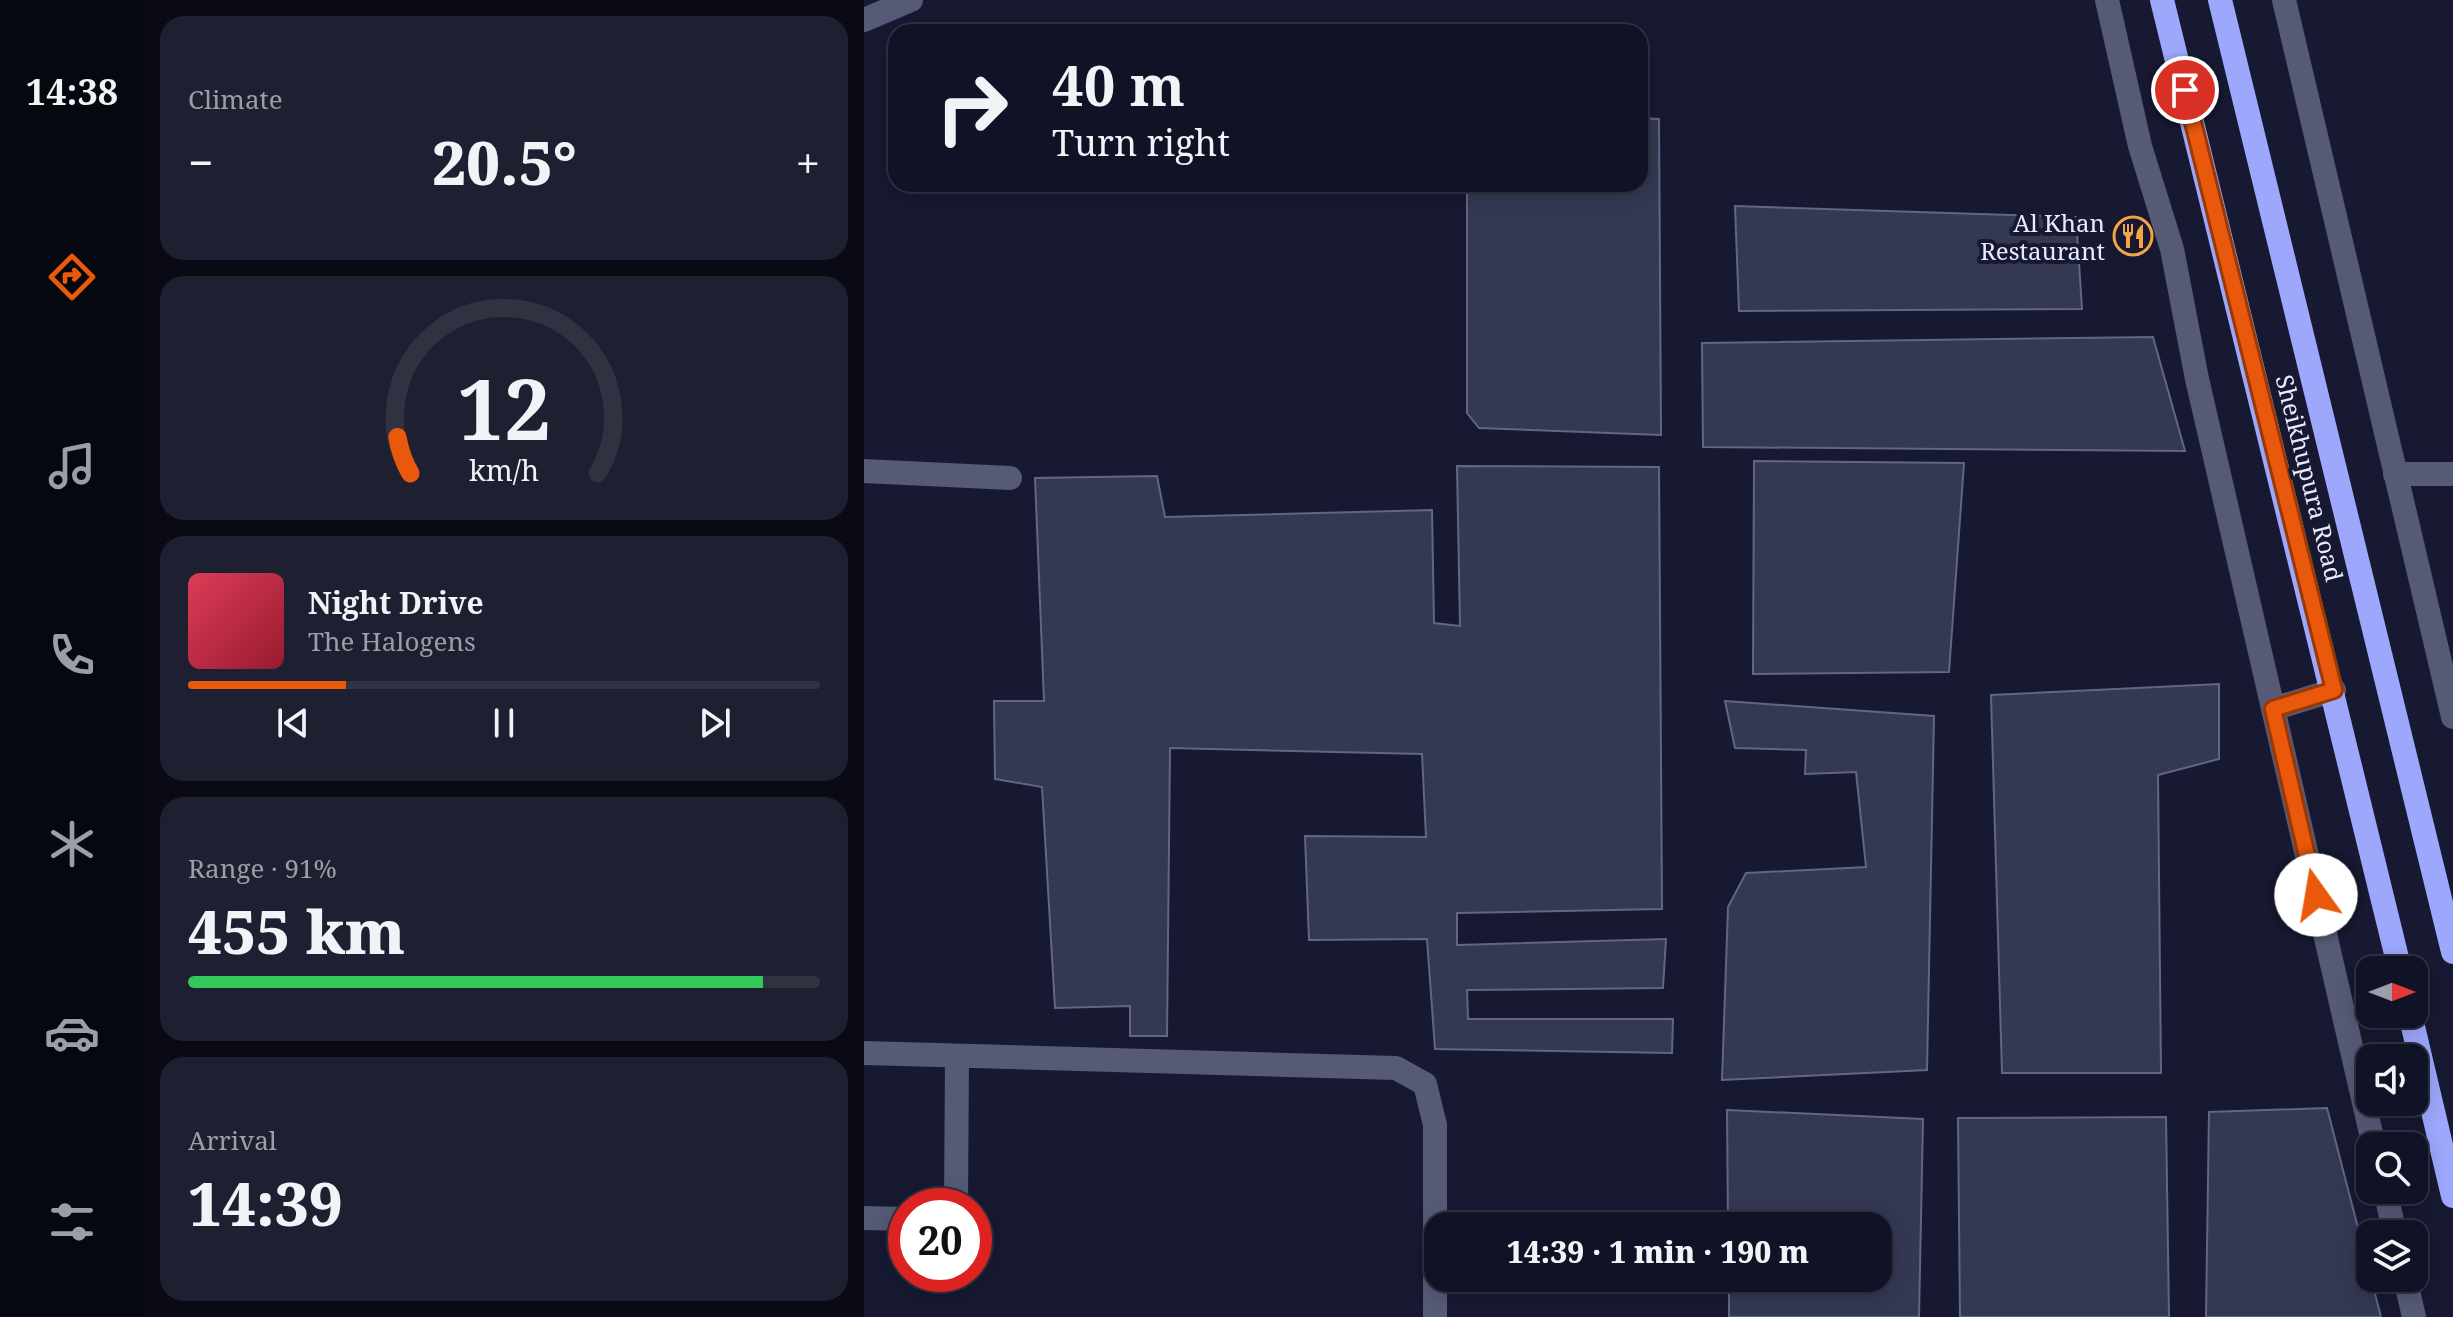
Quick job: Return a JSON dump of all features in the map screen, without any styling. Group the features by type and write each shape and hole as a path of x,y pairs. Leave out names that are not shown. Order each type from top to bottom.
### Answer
{"highway":[{"name":"Sheikhupura Road","path":"2162,0 2334,690 2397,956"},
{"name":"Sheikhupura Road","path":"2220,0 2453,952"},
{"path":"2413,1028 2453,1196"}],"street":[{"path":"864,20 911,0"},
{"path":"2107,0 2140,146 2172,249 2197,379 2371,1132"},
{"path":"2284,0 2453,717"},
{"path":"864,471 1010,478"},
{"path":"2395,474 2453,474"},
{"path":"2273,709 2334,690"},
{"path":"864,1053 1396,1068 1425,1084 1435,1125 1435,1317"},
{"path":"956,1188 957,1056"},
{"path":"864,1218 888,1219"},
{"path":"2408,1292 2414,1317"}],"building":[{"path":"1648,118 1659,119 1661,435 1479,428 1467,413 1467,192 1648,192"},
{"path":"1735,206 2076,217 2082,309 1739,311"},
{"path":"2153,337 2185,451 1703,447 1702,343"},
{"path":"1754,461 1964,463 1949,672 1753,674"},
{"path":"1457,466 1659,467 1662,909 1457,913 1457,945 1666,939 1663,988 1467,990 1468,1019 1673,1019 1672,1053 1435,1049 1427,939 1309,940 1305,836 1426,837 1422,754 1170,748 1167,1036 1130,1036 1130,1006 1055,1008 1042,787 995,779 994,701 1044,701 1035,478 1157,476 1165,517 1432,510 1434,623 1460,626"},
{"path":"2219,684 2219,759 2158,775 2161,1073 2002,1073 1991,695"},
{"path":"1725,701 1934,716 1927,1070 1722,1080 1728,907 1746,873 1866,867 1856,772 1805,774 1806,750 1735,748"},
{"path":"2327,1108 2356,1220 2356,1292 2375,1292 2381,1317 2206,1317 2209,1112"},
{"path":"1727,1110 1923,1119 1919,1317 1729,1317 1729,1292 1892,1292 1892,1212 1728,1212"},
{"path":"2166,1117 2169,1317 1960,1317 1958,1118"}],"place":[{"name":"Al Khan Restaurant","path":"2133,236"}],"route":[{"path":"2185,90 2334,690 2273,709 2316,895"}]}
